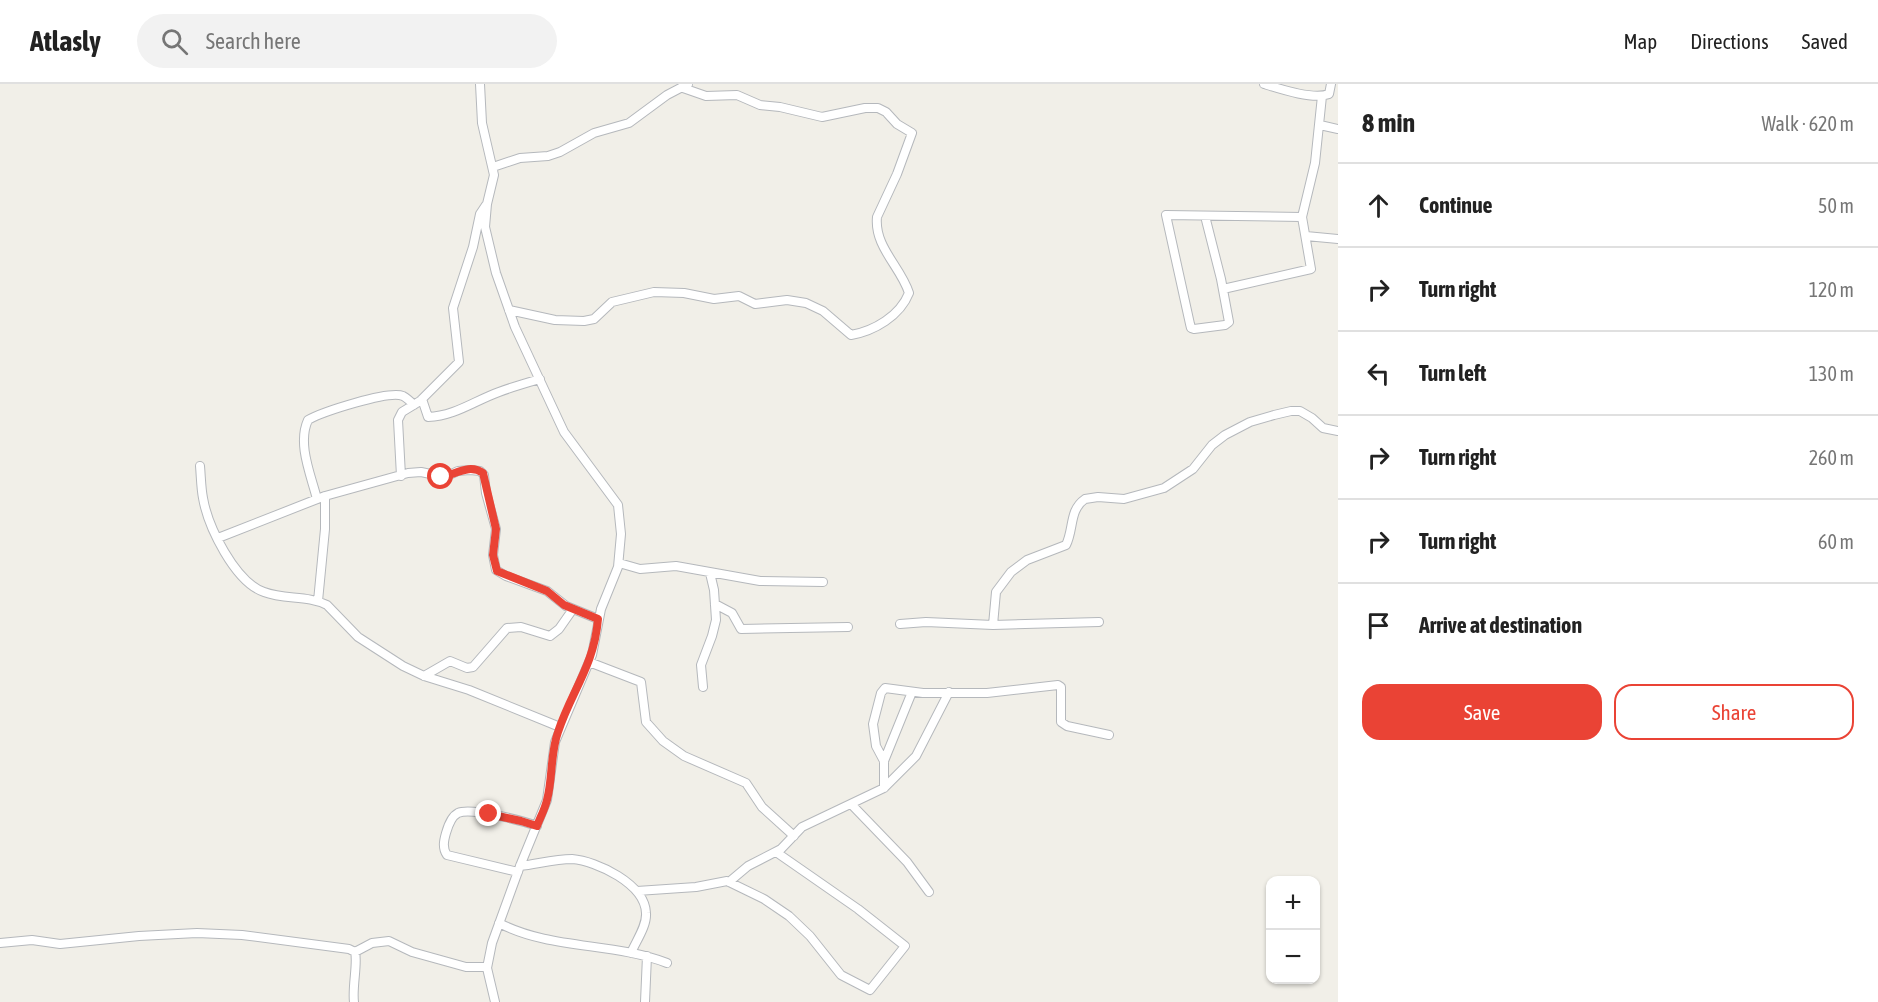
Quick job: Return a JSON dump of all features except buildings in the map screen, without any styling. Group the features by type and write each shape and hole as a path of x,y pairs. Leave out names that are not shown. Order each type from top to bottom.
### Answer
{"street":[{"path":"480,84 482,123 494,180 487,204 485,227 508,310 564,432 618,505 621,534 619,563 598,619 589,662 560,726 553,751 547,800 499,922 487,967 495,1002"},
{"path":"1264,84 1298,93 1322,96 1329,94 1331,84"},
{"path":"493,168 522,158 560,152 594,133 628,123 667,95 686,86 706,96 736,95 759,105 792,109 820,117 866,108 878,108 913,135 879,214 877,225 882,244 909,293 891,316 866,331 851,335 822,311 806,303 788,300 754,304 739,296 718,300 684,293 654,292 612,302 594,319 584,321 555,320 508,310"},
{"path":"1223,289 1311,269 1302,217 1315,164 1322,96"},
{"path":"1320,125 1338,129"},
{"path":"401,476 398,420 402,412 422,399 459,363 453,308 473,247 480,214 487,204"},
{"path":"1205,216 1229,323 1192,329 1166,216 1172,214 1302,217"},
{"path":"1306,236 1338,239"},
{"path":"422,399 427,416 443,415 460,411 500,391 540,379"},
{"path":"318,601 325,529 321,497 304,439 308,420 333,410 386,396 404,396 414,405"},
{"path":"993,625 998,589 1020,564 1066,545 1074,513 1085,499 1098,497 1124,499 1164,488 1193,469 1212,445 1225,435 1250,422 1300,411 1323,428 1338,431"},
{"path":"200,466 203,500 218,538 233,564 255,588 290,599 327,604 369,645 424,676 479,693 560,726"},
{"path":"218,538 321,497 401,476 421,472 443,477 463,470 482,472 496,529 493,552 496,570 547,591 564,605 598,619"},
{"path":"619,563 637,569 671,565 760,581 823,582"},
{"path":"703,687 700,666 715,627 714,590 710,573"},
{"path":"715,604 732,613 741,629 848,627"},
{"path":"424,676 448,661 467,668 473,667 503,631 510,627 529,629 550,636 559,629 573,609"},
{"path":"900,624 926,622 993,625 1099,622"},
{"path":"589,662 641,682 646,722 663,741 684,756 746,783 764,808 794,836"},
{"path":"884,788 884,761 876,746 873,723 881,693 889,687 912,692 987,693 1059,685 1061,722 1067,726 1110,735"},
{"path":"884,761 912,692"},
{"path":"729,882 755,862 776,852 802,827 884,788 916,756 949,692"},
{"path":"852,805 907,862 929,892"},
{"path":"537,826 504,817 463,812 455,815 449,826 444,851 447,855 519,869 568,859 588,862 607,869 642,897 646,917 631,953"},
{"path":"637,891 729,882 764,899 789,916 810,936 841,975 870,990 902,952 904,945 858,909 776,852"},
{"path":"499,922 534,938 631,953 668,963"},
{"path":"0,943 32,940 60,944 161,934 221,933 349,949 355,952 357,959 352,982 354,1002"},
{"path":"355,952 372,943 389,941 412,952 466,967 487,967"},
{"path":"645,1002 647,956"}],"route":[{"path":"441,477 463,470 476,470 483,473 496,529 497,537 493,555 497,571 547,591 564,605 598,619 592,655 558,733 553,751 547,800 537,826 489,814"}]}
